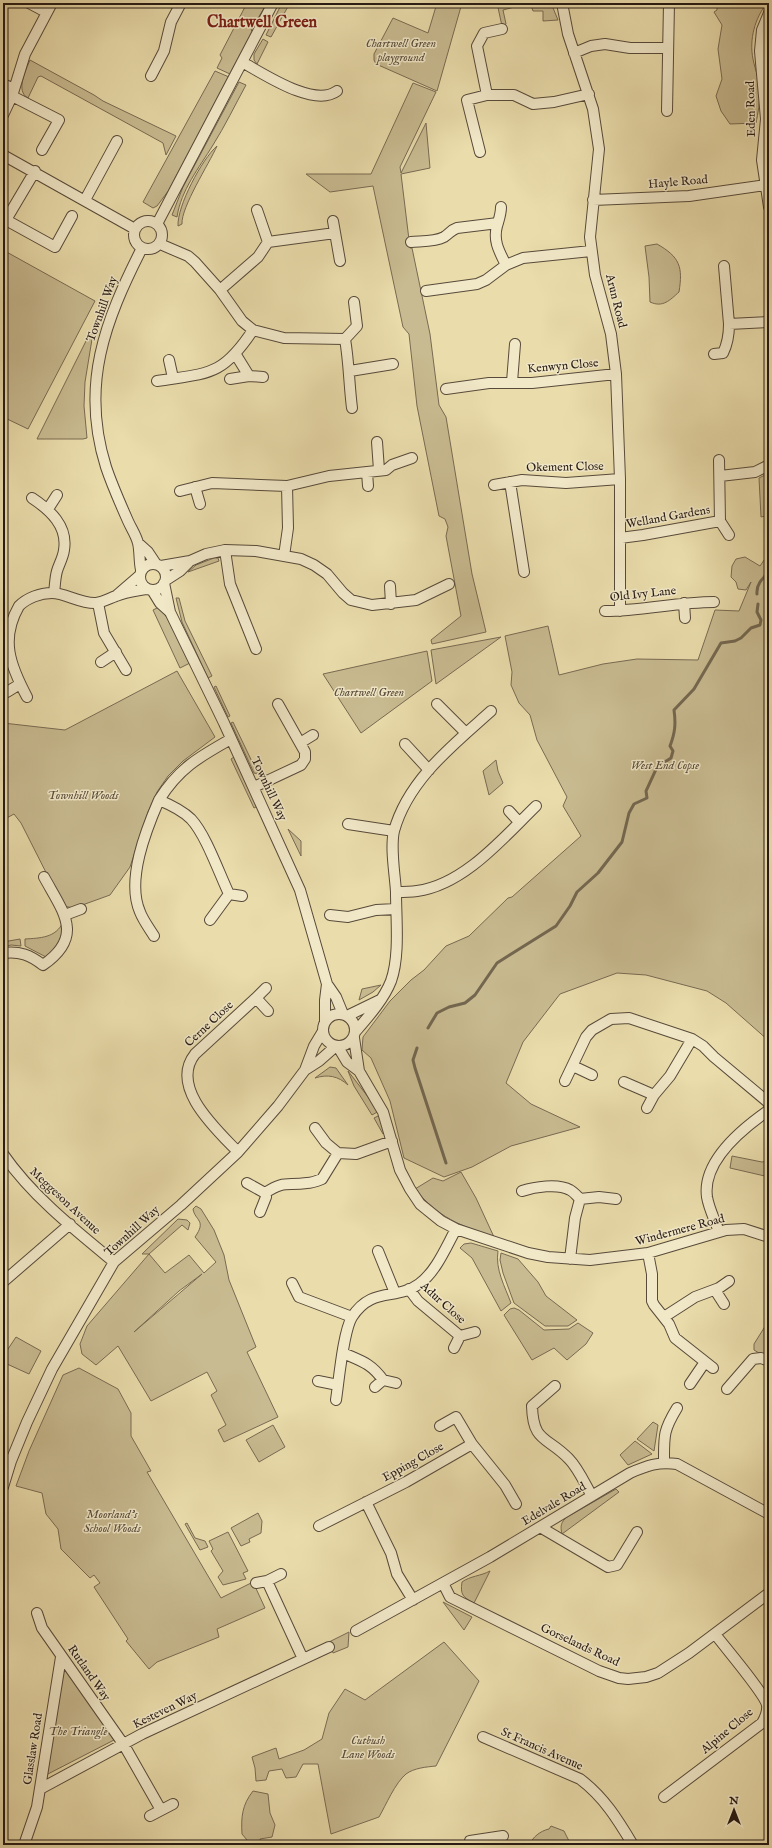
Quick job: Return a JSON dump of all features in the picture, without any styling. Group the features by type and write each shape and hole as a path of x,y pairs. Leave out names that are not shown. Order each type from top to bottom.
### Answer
{"street":[{"path":"29,3 46,12"},
{"path":"3,115 13,92 24,54 52,3"},
{"path":"151,76 164,51 171,22 181,3"},
{"path":"157,224 273,3"},
{"name":"Arun Road","path":"562,3 568,34 589,94 595,119 599,150 591,225 591,251 611,334 616,374 620,479 620,611"},
{"path":"667,111 669,3"},
{"name":"Eden Road","path":"769,13 762,30 760,51 765,98 766,126 762,160 769,207"},
{"path":"487,95 476,46 484,33 502,29"},
{"path":"574,53 592,46 605,44 630,48 668,48"},
{"path":"242,62 304,93 330,95 337,90"},
{"path":"3,84 13,92 59,120 42,150"},
{"path":"480,152 467,100 487,95 514,95 533,104 554,102 589,94"},
{"path":"85,200 117,141"},
{"path":"3,155 35,171 135,229"},
{"path":"35,171 5,222 55,247 72,216"},
{"name":"Hayle Road","path":"593,200 689,196 766,185"},
{"path":"501,207 496,241 506,265"},
{"path":"257,210 268,242"},
{"path":"145,221 153,222 157,224 162,231 162,240 160,244 152,249 142,248 138,246 134,238 135,229 145,221"},
{"path":"333,221 340,261"},
{"path":"411,242 438,239 444,237 451,230 457,228 498,223"},
{"path":"220,290 258,257 268,242 335,233"},
{"path":"160,244 188,256 196,262 220,290 242,321 253,330 284,338 345,339 357,326 354,302"},
{"name":"Townhill Way","path":"140,573 138,543 106,466 100,445 95,400 97,368 108,322 142,248"},
{"path":"426,291 477,284 486,280 506,265 523,258 591,251"},
{"path":"714,354 723,353 729,336 724,266"},
{"path":"729,324 769,322"},
{"path":"156,381 208,373 218,369 236,355 253,330"},
{"path":"345,339 350,371 349,378 352,408"},
{"name":"Kenwyn Close","path":"512,382 515,344"},
{"path":"236,355 249,376"},
{"path":"170,360 172,378"},
{"path":"350,371 393,364"},
{"name":"Kenwyn Close","path":"446,388 512,382 532,383 616,374"},
{"path":"230,379 249,376 263,377"},
{"path":"377,442 379,470"},
{"path":"180,491 212,483 287,486 329,476 386,470 392,465 412,458"},
{"name":"Welland Gardens","path":"719,460 720,521 729,535"},
{"path":"720,476 755,472 769,466"},
{"path":"367,472 368,486"},
{"name":"Okement Close","path":"494,484 535,480 566,482 620,479"},
{"name":"Okement Close","path":"510,482 524,572"},
{"path":"284,556 288,528 287,486"},
{"path":"195,487 200,504"},
{"path":"48,509 57,496"},
{"path":"32,498 48,509 59,523 65,541 65,550 56,572 54,593"},
{"name":"Welland Gardens","path":"620,538 720,521"},
{"name":"Townhill Way","path":"138,543 148,552 158,565"},
{"path":"225,550 230,584 256,649"},
{"path":"117,595 140,573 147,564 158,565 190,561 206,554 225,550 246,550 301,559 319,568 351,600 372,605 416,600 449,584"},
{"path":"27,697 7,660 4,650 4,637 7,624 13,613 21,604 32,597 54,593 89,603 98,603 117,595 159,589 190,561"},
{"path":"158,565 165,572 165,582"},
{"path":"140,573 141,583 149,590"},
{"name":"Townhill Way","path":"165,582 170,612 254,787 300,890 327,984 336,997 345,1015"},
{"path":"390,586 391,604"},
{"name":"Townhill Way","path":"149,590 170,612"},
{"name":"Old Ivy Lane","path":"605,611 637,610 684,603 714,602"},
{"path":"98,603 104,633 126,670"},
{"name":"Old Ivy Lane","path":"684,603 685,618"},
{"path":"101,662 116,652"},
{"path":"7,692 20,684"},
{"path":"254,787 301,765 305,759 305,752 278,704"},
{"path":"437,704 466,734"},
{"path":"380,1000 345,1015 333,1015 324,1027 327,1041 337,1046 348,1045 385,993 392,979 396,954 394,831 402,810 411,792 429,770 491,711"},
{"path":"300,743 313,735"},
{"path":"154,936 140,912 135,895 136,875 147,828 159,800 172,781 188,765 231,739"},
{"path":"405,744 429,770"},
{"path":"159,800 180,810 191,819 199,830 229,894"},
{"path":"396,892 418,891 439,885 462,873 478,861 536,806"},
{"path":"509,811 519,822"},
{"path":"348,824 394,831"},
{"path":"3,954 15,952 32,956 43,965 56,956 65,944 68,931 65,915 44,877"},
{"path":"229,894 242,896"},
{"path":"210,920 229,894"},
{"path":"65,915 81,908"},
{"path":"330,915 348,917 376,910 396,909"},
{"name":"Townhill Way","path":"306,1070 314,1046 324,1027 327,984"},
{"name":"Cerne Close","path":"238,1152 213,1127 200,1109 186,1080 187,1070 189,1062 195,1054 266,988"},
{"path":"256,998 268,1011"},
{"path":"345,1015 354,1022 355,1034"},
{"path":"565,1081 592,1030 611,1019 629,1018 692,1039 703,1046 769,1103"},
{"name":"Windermere Road","path":"355,1034 359,1071"},
{"path":"647,1108 654,1095 670,1076 692,1039"},
{"name":"Townhill Way","path":"3,1487 11,1461 24,1429 52,1369 114,1262 181,1205 238,1152 278,1106 306,1070 337,1046"},
{"name":"Windermere Road","path":"337,1046 348,1062 359,1071 383,1112 400,1170 410,1190 420,1204 441,1221 456,1229 528,1253 548,1257 570,1258 610,1259 648,1253 719,1232 744,1229 769,1237"},
{"path":"572,1066 592,1075"},
{"path":"624,1082 654,1095"},
{"path":"719,1232 707,1195 710,1172 717,1159 734,1139 750,1123 769,1110"},
{"path":"315,1128 326,1143 338,1153 356,1154 392,1142"},
{"path":"265,1193 275,1186 286,1183 306,1184 322,1179 338,1153"},
{"name":"Meggeson Avenue","path":"3,1154 24,1181 114,1262"},
{"path":"247,1183 265,1193"},
{"path":"522,1191 546,1186 570,1190 580,1199 599,1197 616,1199"},
{"path":"260,1212 266,1197 265,1193"},
{"path":"570,1258 575,1218 580,1199"},
{"path":"3,1282 70,1224"},
{"name":"Adur Close","path":"336,1400 345,1337 352,1318 363,1303 373,1297 409,1289 424,1280 435,1265 456,1229"},
{"path":"378,1251 395,1293"},
{"path":"648,1253 652,1274 652,1301 664,1317 675,1338 713,1368"},
{"path":"664,1317 694,1297 715,1290 729,1281"},
{"path":"292,1283 299,1297 352,1318"},
{"name":"Adur Close","path":"409,1289 418,1301 460,1336"},
{"path":"715,1290 724,1304"},
{"path":"454,1348 460,1336 475,1332"},
{"path":"343,1353 375,1369 379,1383 396,1383"},
{"path":"728,1389 754,1359 760,1358 769,1361"},
{"path":"690,1384 705,1362"},
{"path":"318,1381 338,1385"},
{"path":"555,1386 532,1406 533,1422 536,1432 570,1459 592,1496"},
{"path":"664,1462 664,1440 668,1423 677,1408"},
{"path":"440,1426 456,1417 472,1444 505,1485 516,1504"},
{"name":"Epping Close","path":"319,1526 341,1520 366,1502 406,1482 472,1444"},
{"name":"Edelvale Road","path":"356,1631 443,1583 647,1465 664,1462 677,1464 769,1514"},
{"path":"366,1502 391,1554 397,1574 413,1600"},
{"path":"540,1527 608,1567 617,1565 637,1532"},
{"path":"256,1584 267,1581 281,1574"},
{"path":"267,1581 303,1659"},
{"name":"Gorselands Road","path":"443,1583 450,1597 597,1670 619,1678 646,1677 671,1666 769,1593"},
{"name":"Rutland Way","path":"37,1613 40,1624 61,1657 124,1745 161,1810"},
{"name":"Alpine Close","path":"664,1797 762,1723 766,1714 767,1704 759,1691 715,1634"},
{"name":"Kesteven Way","path":"40,1789 142,1734 329,1648"},
{"name":"Glasslaw Road","path":"24,1845 35,1816 61,1657"},
{"name":"St Francis Avenue","path":"483,1737 580,1779 613,1811 633,1845"},
{"path":"150,1816 173,1804"},
{"path":"470,1845 470,1841 503,1836"}],"green space":[{"path":"247,3 267,3 251,30 253,32 230,74 217,68 222,58 220,55"},
{"path":"282,3 290,3 271,37 266,35"},
{"name":"Chartwell Green playground","path":"437,3 462,3 437,91 376,64 374,54 393,18 428,33"},
{"path":"497,3 530,3 503,10 506,24 502,26"},
{"path":"530,3 551,3 558,20 543,21 543,11 533,11"},
{"path":"717,3 767,3 756,22 752,44 753,59 760,88 756,123 730,124 721,111 716,96 722,79 718,49 722,25 714,12 717,10"},
{"path":"263,39 268,42 257,64 254,60 254,54"},
{"path":"30,60 103,101 176,136 166,155 163,143 41,76 38,77 28,98 22,91 22,86 24,75"},
{"path":"215,71 229,77 169,190 157,206 153,208 143,202"},
{"path":"239,82 246,85 222,130 186,188 177,217 172,215 183,187"},
{"path":"413,83 436,92 400,167 401,173 426,123 430,168 401,174 410,248 412,248 430,334 439,405 446,417 472,574 486,632 432,644 431,640 461,616 446,536 448,527 445,519 439,516 417,406 409,334 403,327 373,186 330,192 306,174 371,174"},
{"path":"217,146 186,207 182,224 178,226 179,217 186,195 204,161"},
{"path":"657,244 671,253 680,269 679,292 663,304 655,304 650,302 649,277 645,246"},
{"path":"3,250 95,301 28,429 3,417"},
{"path":"90,333 93,333 85,382 84,406 87,438 37,439"},
{"path":"769,473 769,515 761,517 759,478"},
{"name":"West End Copse","path":"769,553 769,1041 726,1003 707,991 646,975 617,973 560,994 523,1042 506,1083 531,1104 580,1127 511,1146 472,1167 444,1177 404,1158 390,1101 371,1058 362,1050 363,1037 390,1001 411,980 424,970 446,946 469,936 508,898 512,897 581,836 563,806 567,797 537,740 530,715 519,703 511,685 512,672 505,636 548,626 559,675 603,664 637,659 698,660 715,610 739,611 751,582 746,590 738,589 736,582 731,577 732,566 736,559 745,557 760,566"},
{"path":"214,558 218,558 219,561 188,572 196,565"},
{"path":"176,598 179,598 185,621 212,676 208,678 182,622"},
{"path":"159,607 171,623 190,663 180,668 153,610"},
{"path":"501,637 436,684 431,650"},
{"name":"Chartwell Green","path":"427,651 432,681 361,733 323,674"},
{"name":"Townhill Woods","path":"177,671 215,737 183,761 168,776 157,792 148,812 130,867 110,895 74,908 63,906 21,823 14,814 3,820 3,723 65,730"},
{"path":"216,686 230,716 228,717 214,687"},
{"path":"233,722 258,774 254,773 231,723"},
{"path":"234,757 258,806 254,808 231,759"},
{"path":"496,760 498,771 503,783 489,795 483,771"},
{"path":"288,829 301,841 301,856"},
{"path":"63,922 59,942 55,949 46,957 25,946 25,939 52,934"},
{"path":"20,939 21,946 11,945 3,947 3,942"},
{"path":"381,985 373,992 359,1000 362,989"},
{"path":"330,1067 336,1068 348,1085 337,1078 329,1076 315,1078"},
{"path":"348,1071 379,1111 372,1115 354,1086"},
{"path":"380,1115 384,1133 383,1134 374,1118"},
{"path":"732,1156 762,1162 769,1161 769,1177 730,1168"},
{"path":"461,1172 476,1198 494,1237 470,1229 441,1214 415,1189 433,1178 443,1181"},
{"path":"196,1206 201,1209 214,1230 224,1255 229,1280 256,1347 247,1352 278,1417 224,1442 218,1430 226,1425 211,1395 217,1391 207,1372 151,1401 118,1346 96,1365 82,1354 80,1344 87,1326 149,1254 165,1273 189,1255 204,1273 216,1262 195,1237 200,1227 199,1221 193,1209","holes":["202,1274 134,1332 179,1291"]},
{"path":"178,1219 187,1220 190,1223 188,1230 182,1225 149,1254 142,1254"},
{"path":"471,1243 498,1251 497,1258 499,1271 511,1303 501,1311 472,1258 460,1248 464,1244"},
{"path":"501,1253 518,1259 538,1282 546,1296 577,1320 568,1326 545,1326 514,1303 503,1273 500,1260"},
{"path":"514,1308 519,1310 544,1330 569,1329 578,1323 593,1333 586,1344 567,1360 554,1348 532,1360 504,1315 510,1309"},
{"path":"769,1320 769,1359 754,1350 754,1344"},
{"path":"16,1337 41,1351 29,1374 7,1364 4,1355"},
{"name":"Moorland's School Woods","path":"79,1368 118,1389 131,1413 131,1436 151,1471 147,1472 221,1598 253,1582 265,1608 217,1629 219,1637 157,1662 149,1669 126,1641 128,1639 94,1587 100,1583 94,1575 90,1578 61,1549 58,1529 46,1514 42,1493 16,1486 29,1451 63,1375"},
{"path":"653,1422 658,1425 654,1451 637,1439"},
{"path":"273,1425 285,1447 259,1462 246,1440"},
{"path":"635,1441 652,1454 628,1465 620,1455"},
{"path":"616,1489 619,1492 562,1534 562,1524 567,1517"},
{"path":"258,1513 262,1521 261,1533 249,1539 250,1542 241,1546 231,1528"},
{"path":"187,1523 195,1538 205,1541 208,1547 200,1550 185,1524"},
{"path":"228,1532 248,1571 243,1573 246,1579 223,1585 218,1577 223,1571 211,1551 213,1549 209,1541"},
{"path":"490,1571 474,1603 467,1599 461,1590 462,1582 468,1578"},
{"path":"443,1602 472,1617 464,1630"},
{"path":"349,1632 348,1647 333,1653 329,1642"},
{"name":"Cutbush Lane Woods","path":"444,1642 479,1681 436,1766 416,1769 406,1774 394,1788 379,1817 331,1834 318,1764 303,1764 296,1777 286,1778 282,1769 269,1771 266,1780 256,1781 252,1757 276,1748 279,1759 304,1750 322,1739 329,1713 345,1689 365,1700"},
{"name":"The Triangle","path":"63,1669 67,1670 114,1740 46,1775"},
{"path":"253,1791 268,1794 270,1813 275,1825 272,1837 260,1839 260,1845 237,1845 247,1840 242,1834 242,1817 246,1801"},
{"path":"551,1826 564,1831 571,1845 529,1845 537,1835 549,1829"}],"waterway":[{"path":"757,594 759,584 769,572"},
{"path":"428,1028 437,1013 449,1007 465,1003 475,995 497,963 556,926 570,906 577,892 598,873 622,842 629,813 634,804 647,798 646,791 657,767 671,758 673,751 670,746 675,724 674,710 694,689 721,643 735,641 741,638 751,628 760,625 761,620 757,612 758,604"},
{"path":"417,1048 413,1060 415,1068 446,1163"}],"district":[{"name":"Chartwell Green","path":"262,23"}]}
